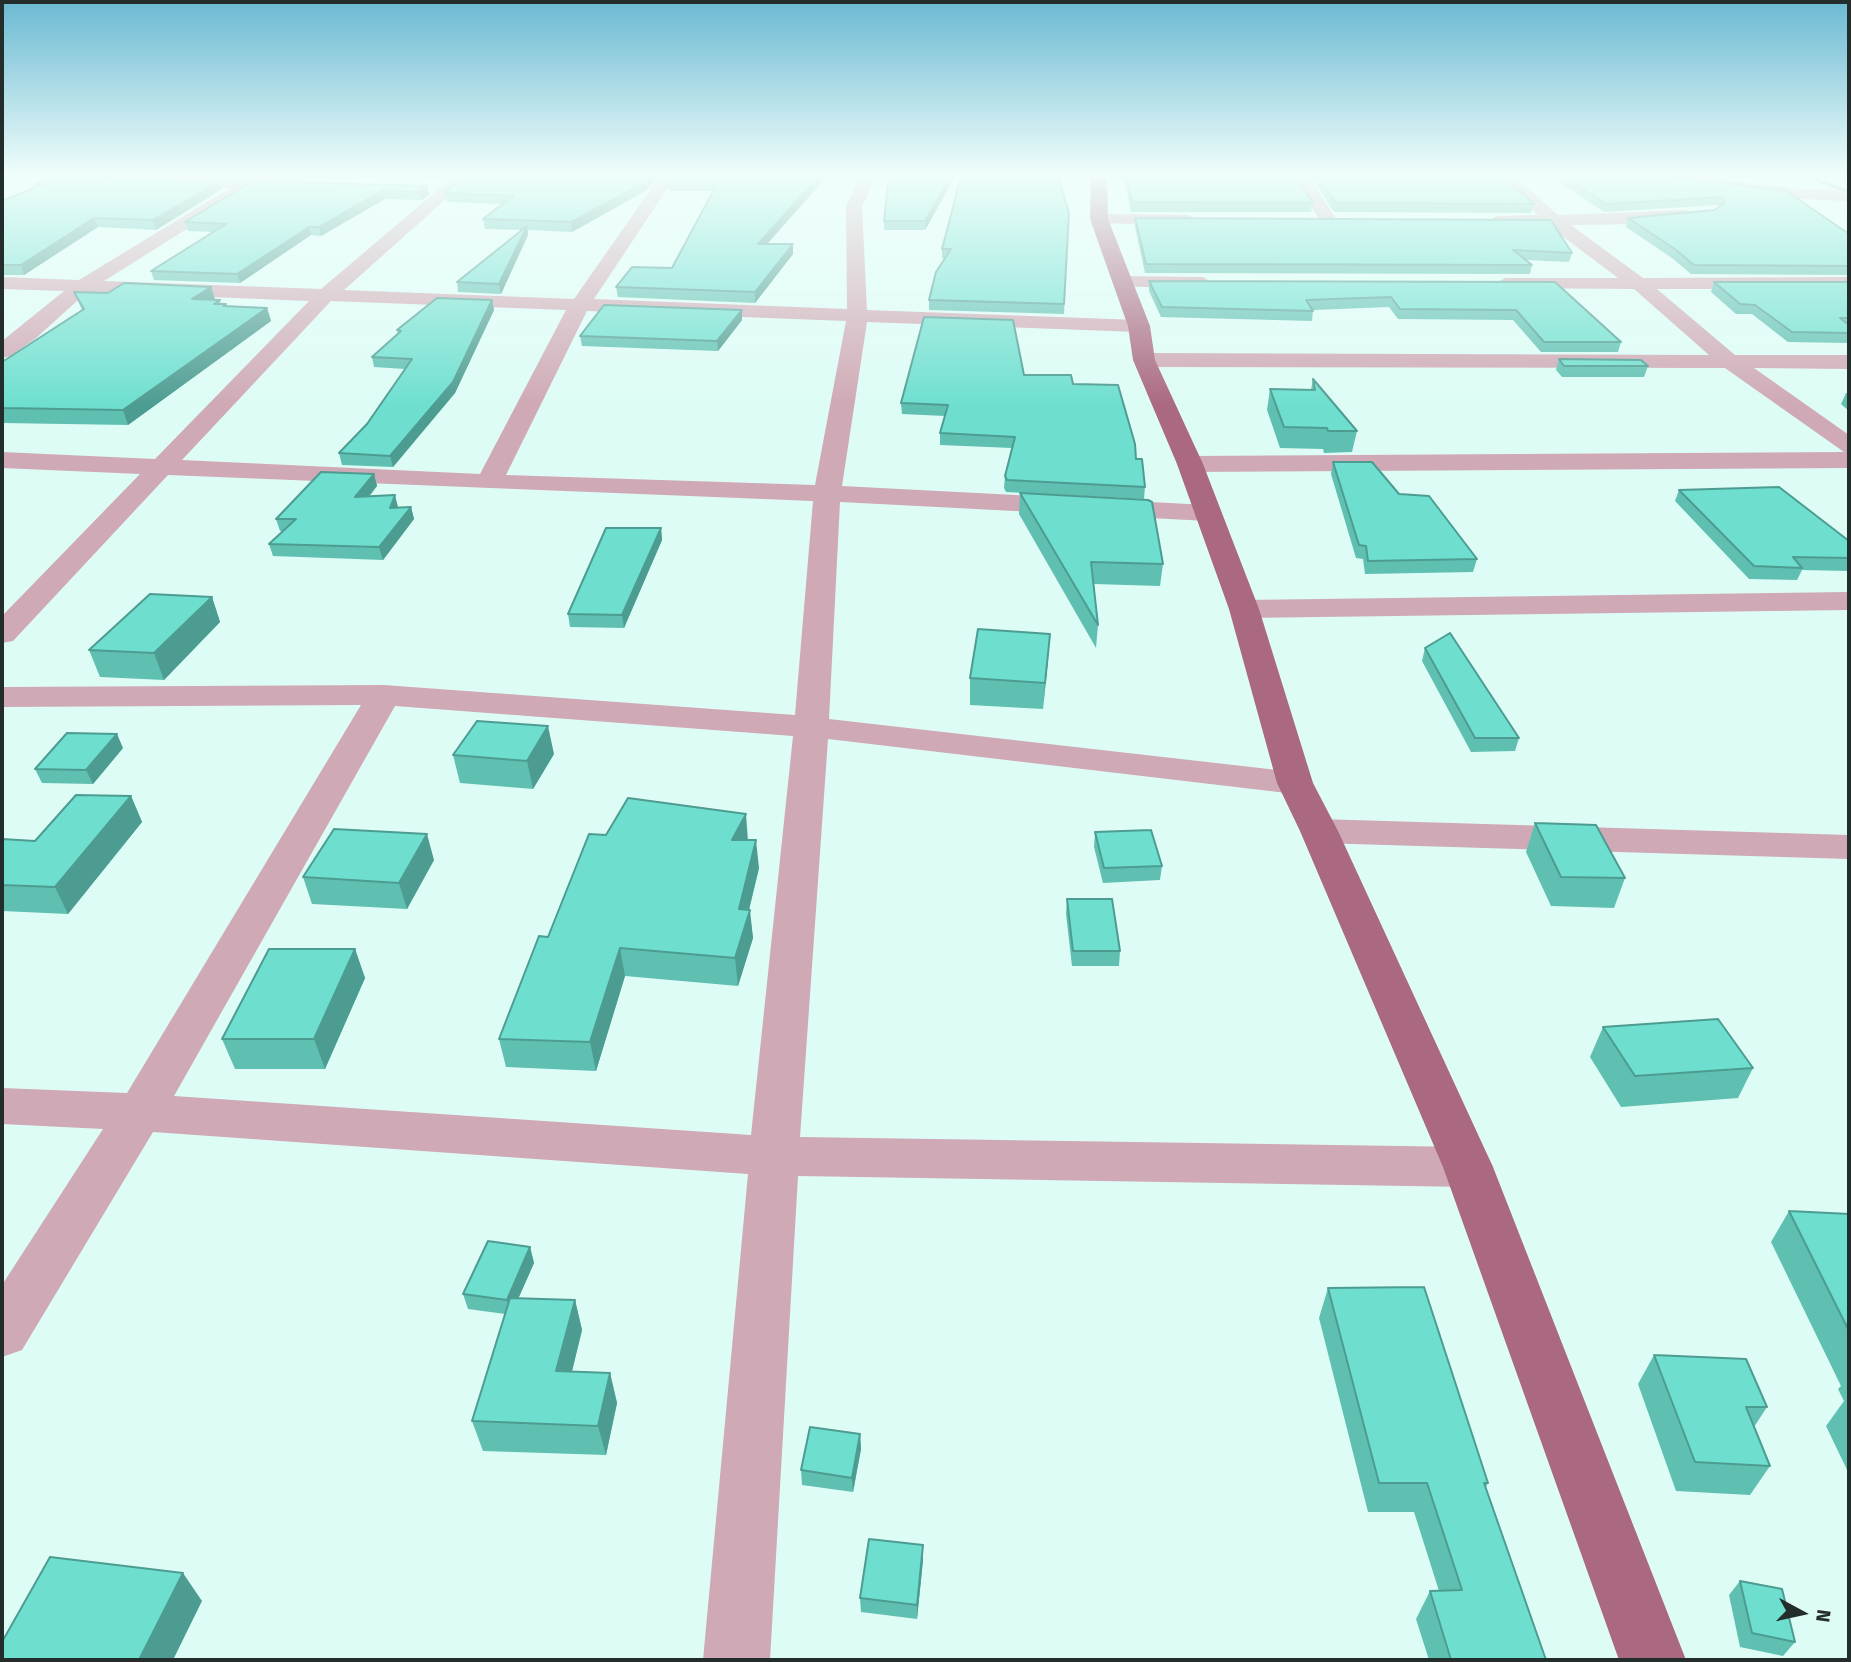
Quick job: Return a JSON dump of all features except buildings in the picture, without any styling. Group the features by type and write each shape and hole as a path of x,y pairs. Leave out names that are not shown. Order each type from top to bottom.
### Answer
{"main road":[{"path":"1112,251 1142,343 1191,464 1244,609 1295,783 1319,831 1468,1167 1653,1660"}],"street":[{"path":"2,351 27,334 81,287 140,251"},
{"path":"2,634 326,295 376,251"},
{"path":"489,482 579,306 617,251"},
{"path":"737,1660 827,493 857,317 855,251"},
{"path":"1594,251 1639,284 1729,361 1849,446"},
{"path":"1124,282 1222,283"},
{"path":"2,283 857,317 1142,343 1729,361 1849,362"},
{"path":"1486,284 1849,283"},
{"path":"2,460 489,482 827,493 1208,513"},
{"path":"1191,464 1849,460"},
{"path":"1244,609 1849,601"},
{"path":"2,1332 141,1112 384,695"},
{"path":"2,697 384,695 811,727 1295,783"},
{"path":"1319,831 1849,847"},
{"path":"2,1106 141,1112 774,1156 1468,1167"}]}
